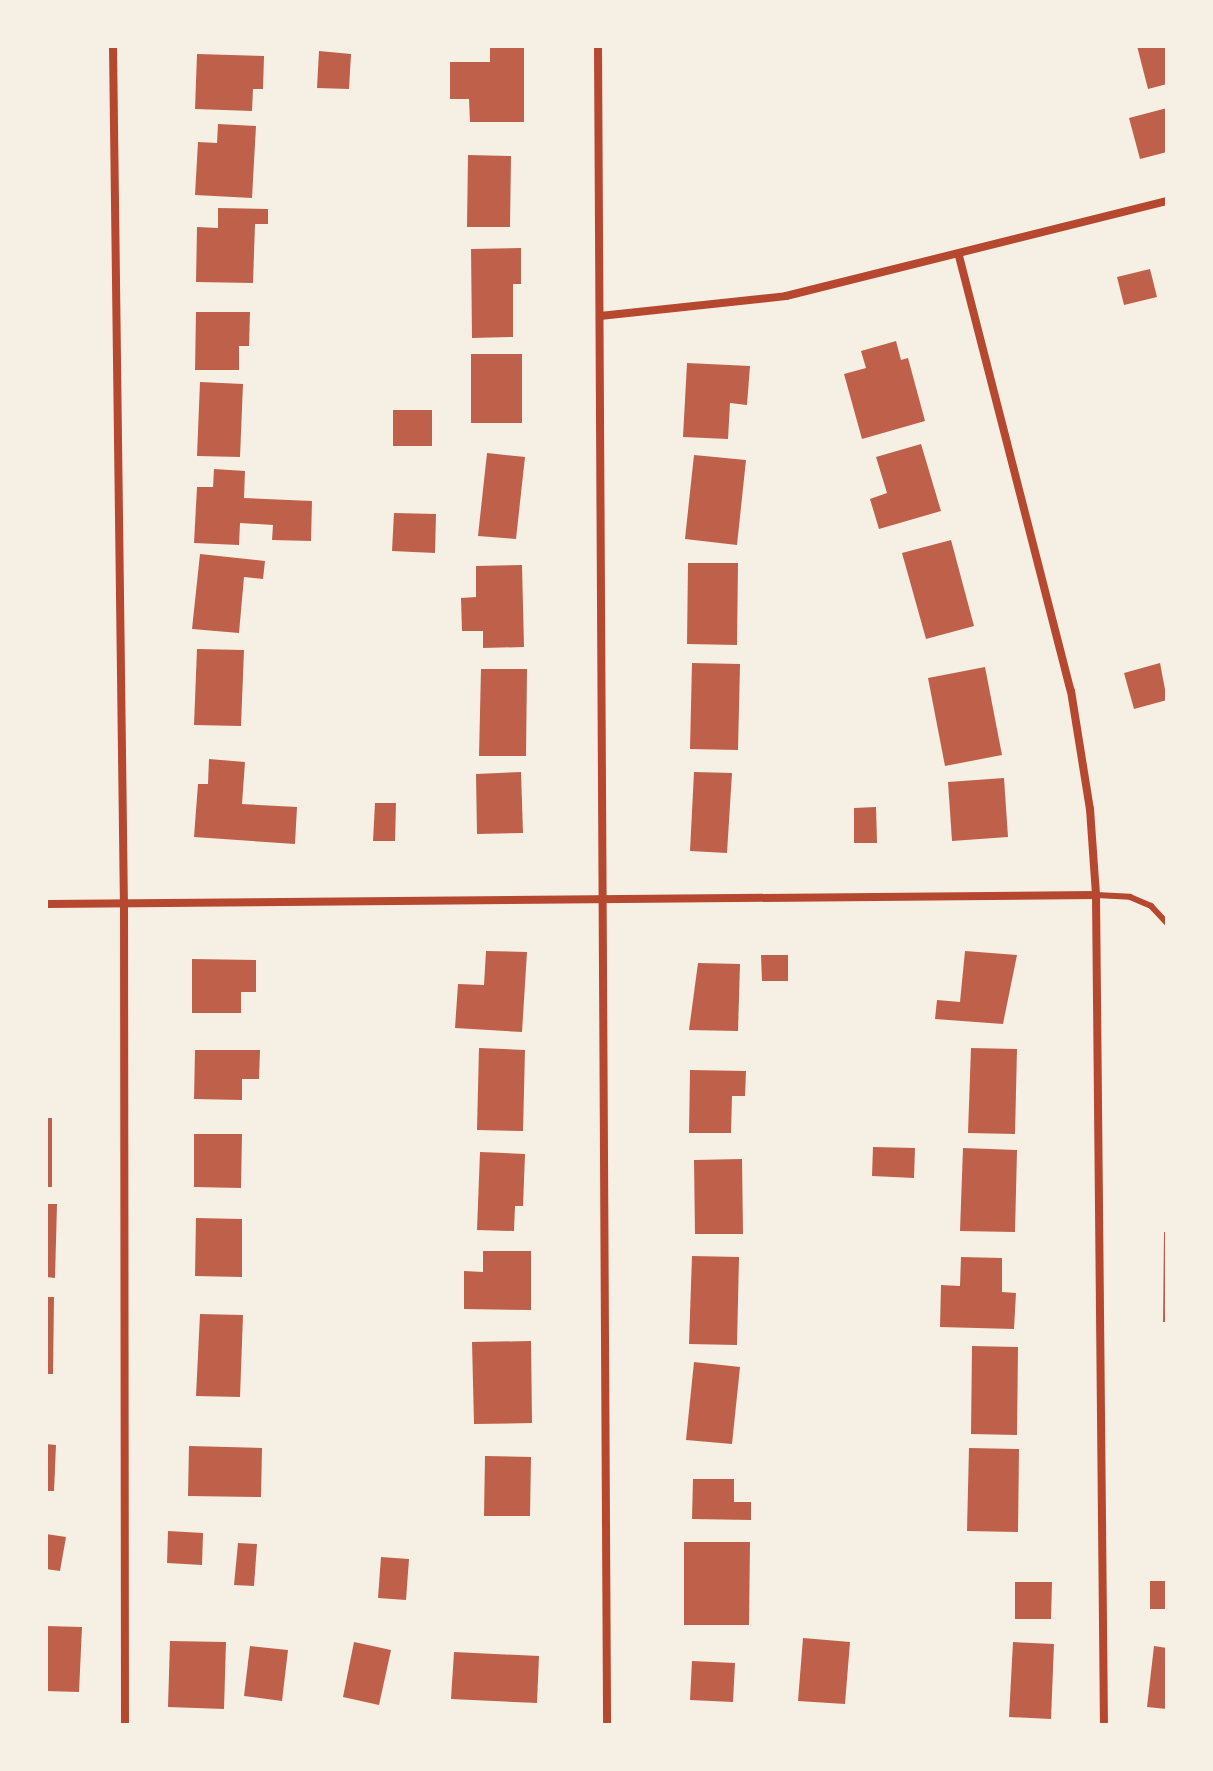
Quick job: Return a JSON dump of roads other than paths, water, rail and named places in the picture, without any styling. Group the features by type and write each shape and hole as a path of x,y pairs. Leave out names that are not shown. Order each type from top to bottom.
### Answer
{"street":[{"path":"113,46 124,904 125,1725"},
{"path":"598,46 607,1725"},
{"path":"600,316 786,296 959,256 1167,201"},
{"path":"959,256 1071,691 1090,809 1096,895 1104,1725"},
{"path":"46,904 1096,895"}],"lane":[{"path":"1096,895 1130,897 1151,906 1167,923"}]}
